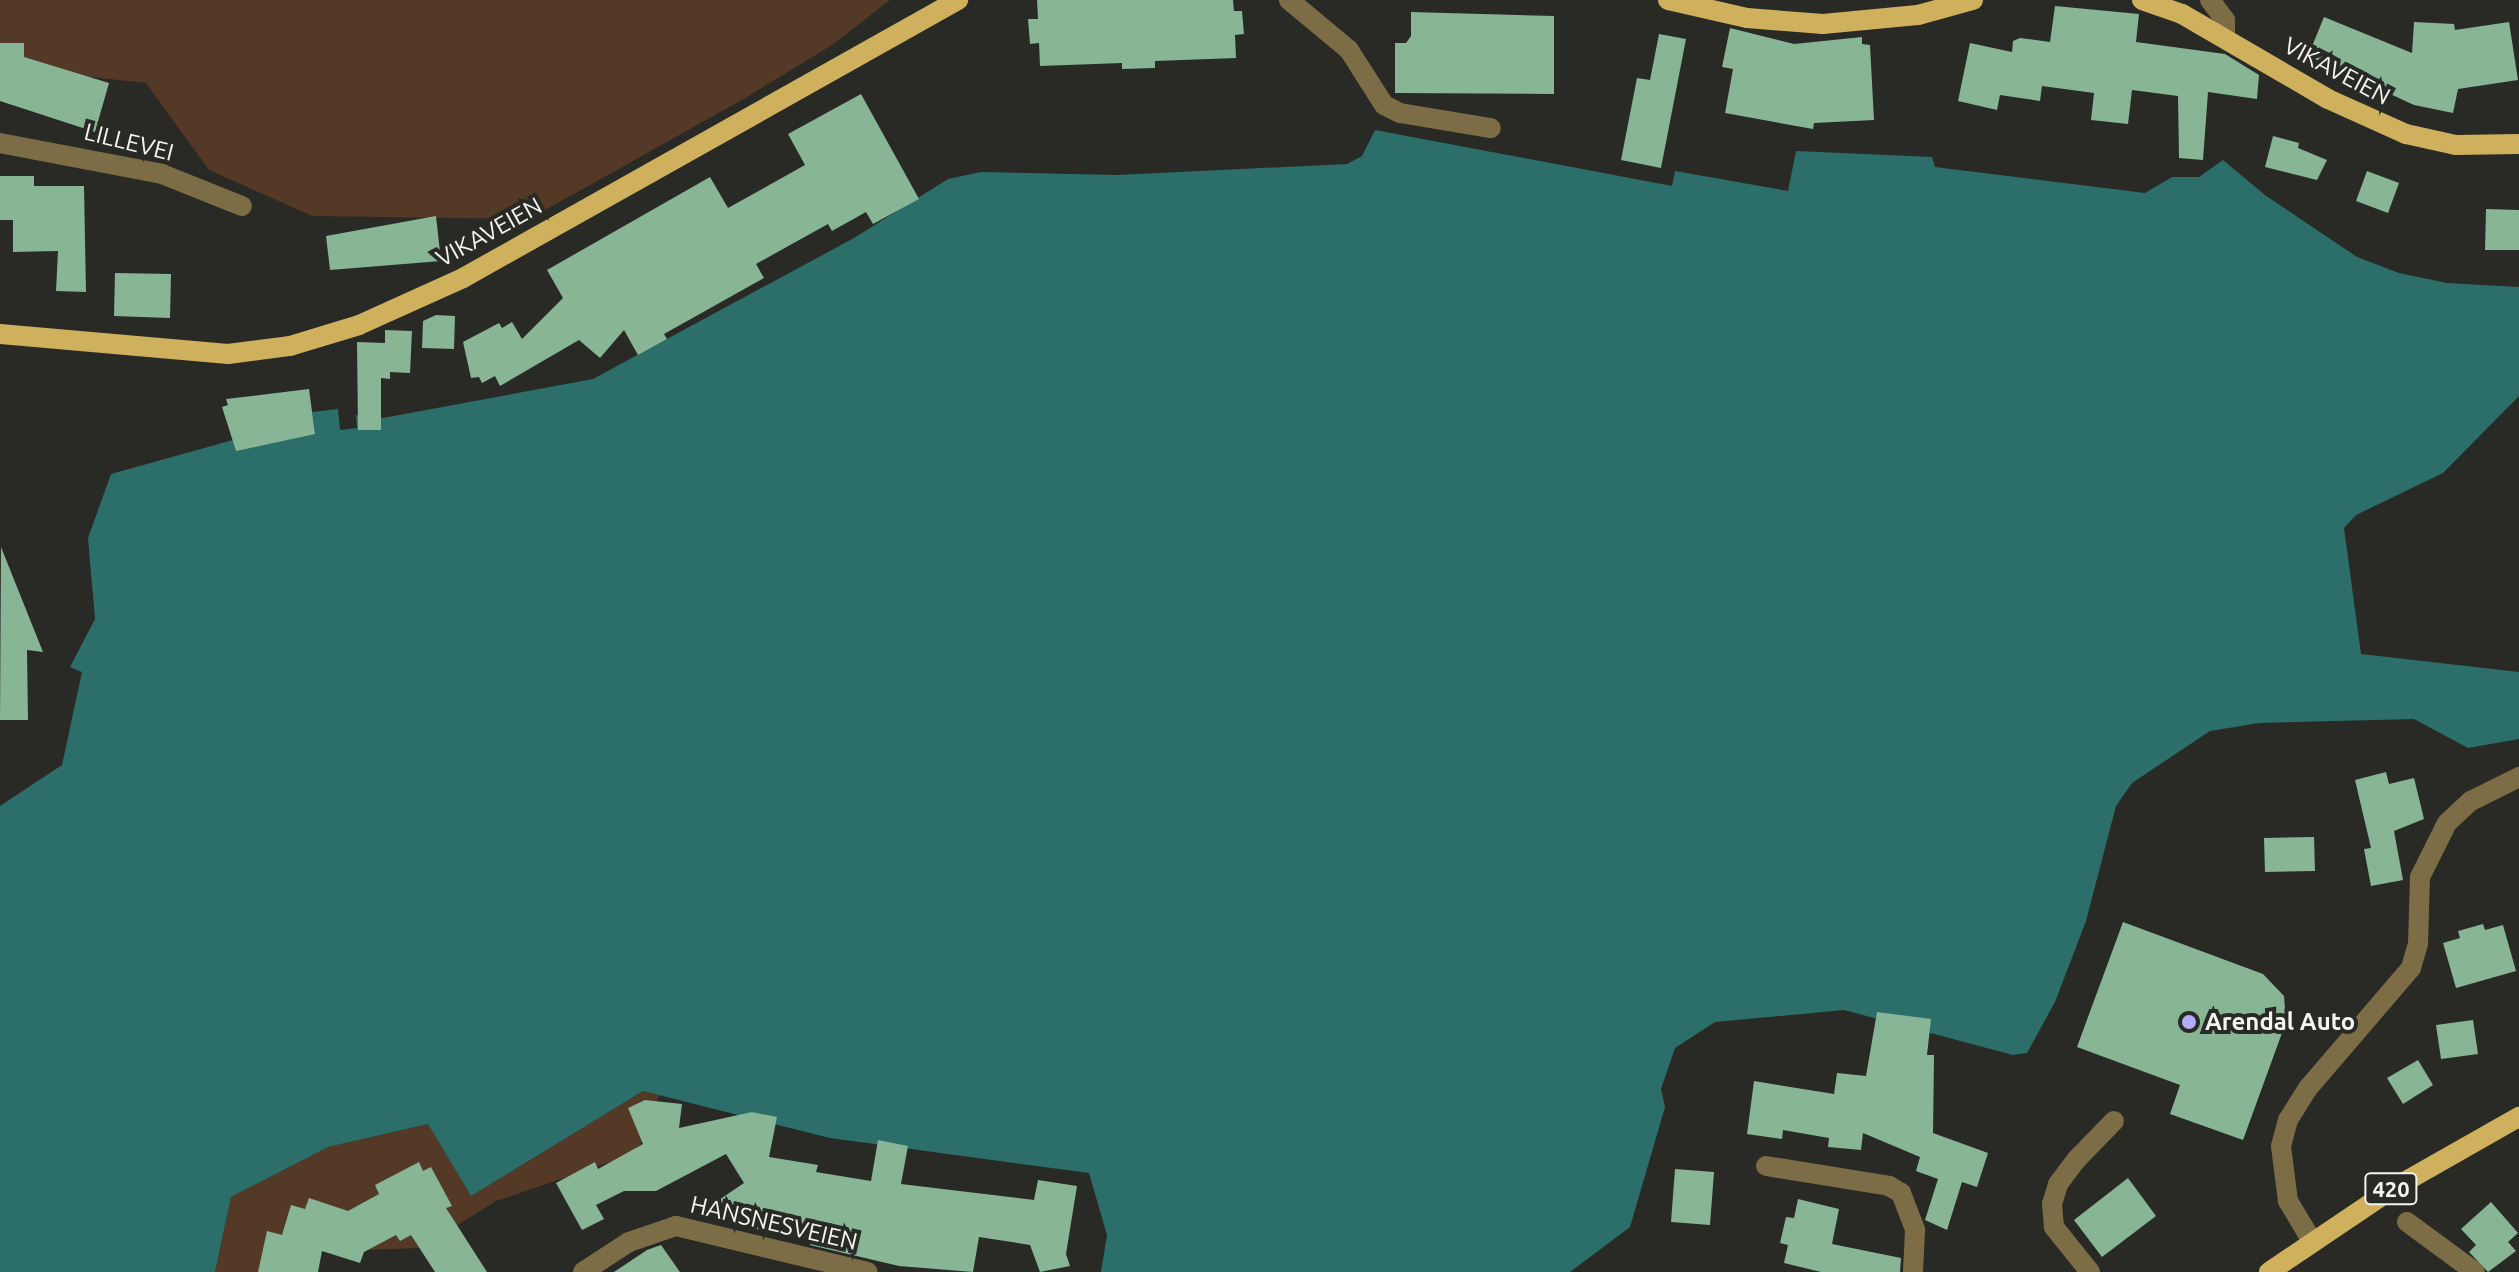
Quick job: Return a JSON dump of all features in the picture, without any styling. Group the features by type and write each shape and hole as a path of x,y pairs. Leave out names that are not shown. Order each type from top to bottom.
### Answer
{"main road":[{"name":"VIKAVEIEN","path":"0,334 228,354 290,346 359,325 463,278 958,0"},
{"path":"1668,0 1758,19 1823,24 1918,15 1973,0"},
{"name":"VIKAVEIEN","path":"2142,0 2225,36 2328,99 2406,134 2456,145 2519,144"},
{"name":"420","path":"2269,1272 2312,1241 2519,1117"}],"street":[{"path":"1289,0 1349,50 1384,105 1400,113 1491,128"},
{"path":"2210,0 2225,20 2225,36"},
{"name":"LILLEVEI","path":"0,143 162,174 242,206"},
{"path":"2312,1241 2288,1201 2281,1146 2288,1120 2309,1087 2411,968 2418,944 2420,877 2447,823 2471,801 2519,777"},
{"path":"2090,1272 2054,1227 2052,1204 2058,1184 2077,1159 2114,1121"},
{"path":"1766,1166 1889,1186 1901,1193 1915,1230 1913,1272"},
{"path":"2407,1222 2475,1272"},
{"name":"HANSNESVEIEN","path":"583,1272 629,1242 676,1226 868,1272"}],"shaded area":[{"path":"0,0 890,0 832,45 742,100 529,219 312,216 209,170 146,83 0,67"},
{"path":"643,1091 659,1095 637,1153 496,1201 421,1248 308,1252 299,1272 215,1272 231,1197 328,1147 428,1124 471,1196"}],"water":[{"path":"1375,130 1672,186 1675,171 1788,191 1796,151 1932,157 1935,167 2145,193 2172,177 2199,177 2223,160 2265,195 2357,257 2399,273 2447,283 2519,287 2519,396 2443,473 2356,515 2344,528 2361,654 2519,672 2519,739 2468,748 2414,719 2259,723 2210,731 2132,783 2116,806 2086,921 2055,1002 2027,1053 2013,1055 1844,1010 1715,1022 1675,1048 1661,1089 1665,1107 1630,1227 1570,1272 1101,1272 1107,1235 1089,1173 830,1138 643,1091 471,1196 428,1124 328,1147 231,1197 215,1272 0,1272 0,806 62,765 82,672 70,667 95,619 88,538 111,474 233,440 315,433 312,412 338,409 340,430 357,428 356,415 383,418 593,379 854,238 948,179 981,172 1117,175 1347,164 1362,156"}],"building":[{"path":"1037,0 1233,0 1234,11 1242,11 1244,34 1235,35 1236,58 1155,61 1155,68 1122,69 1122,63 1040,66 1039,43 1030,44 1028,19 1038,19"},
{"path":"2055,6 2139,14 2136,42 2225,54 2259,75 2257,99 2208,92 2203,160 2179,158 2178,96 2132,90 2128,124 2091,120 2094,93 2042,86 2040,101 2000,95 1997,110 1958,101 1970,43 2012,52 2013,41 2020,38 2050,42"},
{"path":"1411,12 1554,16 1554,94 1395,93 1395,43 1406,43 1411,36"},
{"path":"2324,17 2412,53 2414,22 2454,24 2455,30 2509,22 2518,80 2458,89 2453,113 2414,105 2308,56"},
{"path":"1730,28 1794,44 1862,37 1862,44 1870,45 1874,120 1814,123 1813,129 1725,113 1733,69 1722,67"},
{"path":"1659,34 1686,39 1661,168 1621,160 1637,78 1650,80"},
{"path":"0,43 24,43 24,57 109,83 95,132 0,101"},
{"path":"861,94 919,199 873,224 866,212 832,231 828,224 756,264 764,278 664,334 667,339 638,355 624,330 600,358 579,340 500,386 495,376 482,383 479,377 471,378 463,342 499,323 502,328 512,322 522,339 563,298 547,270 710,177 728,208 805,165 788,134"},
{"path":"2273,136 2299,143 2298,148 2327,160 2317,180 2265,167"},
{"path":"2367,171 2399,183 2388,213 2356,201"},
{"path":"0,176 34,176 34,186 84,186 86,292 56,291 58,251 13,252 13,220 0,220"},
{"path":"2486,209 2519,210 2519,250 2485,250"},
{"path":"436,216 441,261 330,270 326,236"},
{"path":"115,273 171,274 170,318 114,316"},
{"path":"436,315 455,316 454,349 422,348 423,321"},
{"path":"385,330 412,331 410,373 390,372 390,379 381,378 381,430 358,430 357,342 385,343"},
{"path":"309,389 315,434 236,451 222,407 228,405 226,399"},
{"path":"1,547 43,652 27,650 28,720 0,720"},
{"path":"2386,772 2389,784 2414,778 2424,819 2394,831 2403,880 2371,886 2364,849 2371,848 2355,780"},
{"path":"2314,837 2315,871 2265,872 2264,838"},
{"path":"2123,922 2263,974 2284,996 2286,1022 2243,1140 2170,1114 2180,1085 2077,1047"},
{"path":"2483,924 2485,930 2503,925 2516,971 2456,988 2443,943 2460,938 2458,931"},
{"path":"1877,1012 1931,1019 1927,1055 1934,1055 1933,1133 1988,1153 1977,1187 1962,1182 1947,1230 1925,1220 1938,1179 1916,1171 1920,1157 1863,1133 1861,1150 1828,1147 1829,1138 1783,1130 1782,1139 1747,1134 1754,1081 1834,1094 1837,1073 1866,1076"},
{"path":"2473,1020 2478,1054 2441,1059 2436,1025"},
{"path":"2418,1060 2433,1085 2403,1104 2387,1078"},
{"path":"645,1100 682,1104 679,1128 752,1112 777,1117 769,1157 818,1165 816,1172 871,1181 878,1140 908,1146 901,1184 1034,1200 1038,1180 1077,1186 1066,1254 1070,1266 1040,1272 1030,1245 979,1237 973,1272 899,1266 810,1245 811,1239 739,1226 741,1219 701,1212 744,1183 726,1154 656,1191 624,1191 596,1205 604,1219 582,1230 556,1183 595,1162 598,1169 643,1144 628,1108"},
{"path":"419,1162 423,1171 431,1167 452,1206 446,1208 487,1272 435,1272 411,1235 400,1241 396,1235 364,1252 360,1263 322,1251 318,1272 258,1272 267,1231 282,1235 291,1205 305,1209 309,1198 348,1211 379,1194 375,1185"},
{"path":"1675,1169 1714,1172 1710,1225 1671,1222"},
{"path":"2128,1178 2156,1216 2102,1257 2074,1220"},
{"path":"1798,1199 1839,1209 1832,1244 1901,1258 1900,1272 1821,1272 1784,1263 1788,1245 1780,1243 1786,1217 1794,1218"},
{"path":"2491,1202 2518,1233 2508,1242 2516,1251 2488,1272 2469,1252 2476,1245 2461,1229"},
{"path":"661,1245 680,1272 614,1272 647,1250"}],"place":[{"name":"Arendal Auto","path":"2189,1022"}]}
